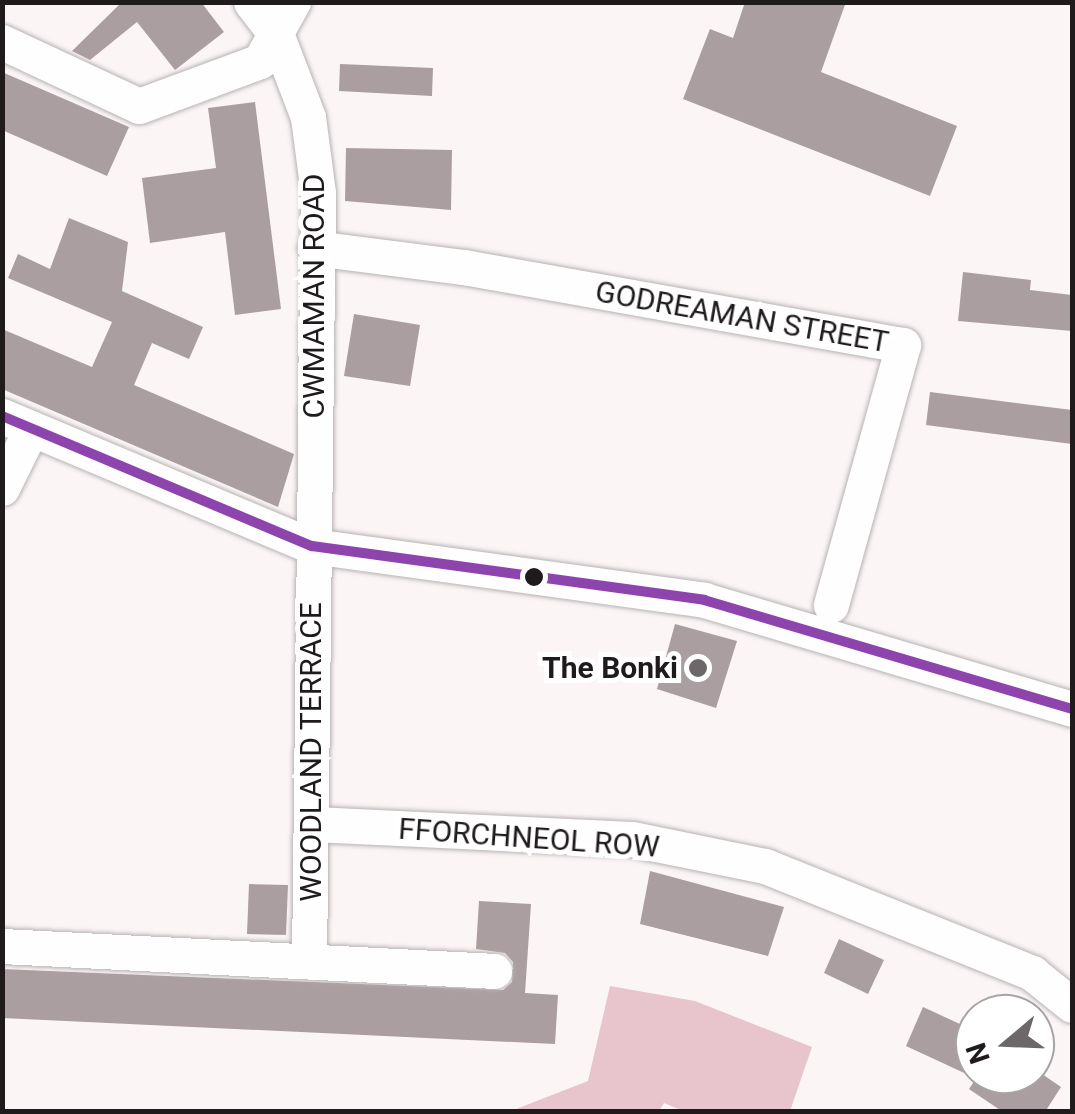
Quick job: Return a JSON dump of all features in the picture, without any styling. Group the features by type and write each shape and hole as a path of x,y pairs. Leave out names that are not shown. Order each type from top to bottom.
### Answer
{"street":[{"name":"CWMAMAN ROAD","path":"251,2 278,36 308,117 318,193 312,546"},
{"path":"2,42 139,106 260,60 278,36 293,2"},
{"name":"GODREAMAN STREET","path":"315,248 464,268 902,344 831,605"},
{"path":"2,488 17,423 312,546 704,600 1072,709"},
{"name":"WOODLAND TERRACE","path":"310,959 312,546"},
{"name":"FFORCHNEOL ROW","path":"313,824 632,840 765,866 1032,974 1072,1004"},
{"path":"2,946 494,971"}],"shaded area":[{"path":"610,986 695,1001 812,1047 790,1111 683,1111 664,1103 659,1111 511,1111 588,1081"}],"building":[{"path":"122,2 201,2 224,32 175,70 137,22 90,60 72,51"},
{"path":"745,2 846,2 821,72 957,126 930,196 683,99 710,29 733,38"},
{"path":"340,64 433,68 432,96 339,91"},
{"path":"2,72 129,127 107,176 2,130"},
{"path":"255,102 281,309 235,315 225,232 150,243 142,178 216,168 208,108"},
{"path":"346,148 452,150 451,210 345,201"},
{"path":"69,218 128,242 122,291 203,327 189,359 152,343 134,385 294,454 278,507 2,389 2,329 92,367 112,322 8,278 18,254 50,269"},
{"path":"963,272 1031,280 1030,290 1072,295 1072,331 958,321"},
{"path":"354,314 420,325 410,386 344,376"},
{"path":"930,392 1072,410 1072,444 926,425"},
{"name":"The Bonki","path":"675,624 737,641 716,708 657,689"},
{"path":"650,871 784,907 768,956 640,924"},
{"path":"249,884 288,885 286,935 247,934"},
{"path":"479,901 531,904 525,993 558,995 555,1044 2,1018 2,969 503,990 512,982 513,962 505,953 476,949"},
{"path":"839,939 884,960 868,994 824,973"},
{"path":"923,1007 955,1022 955,1069 906,1046"},
{"path":"1055,1083 1061,1087 1045,1112 1003,1112 976,1094 1055,1094"}],"transit line":[{"path":"2,416 312,546 704,600 1072,709"}],"place":[{"name":"The Bonki","path":"698,668"}]}
